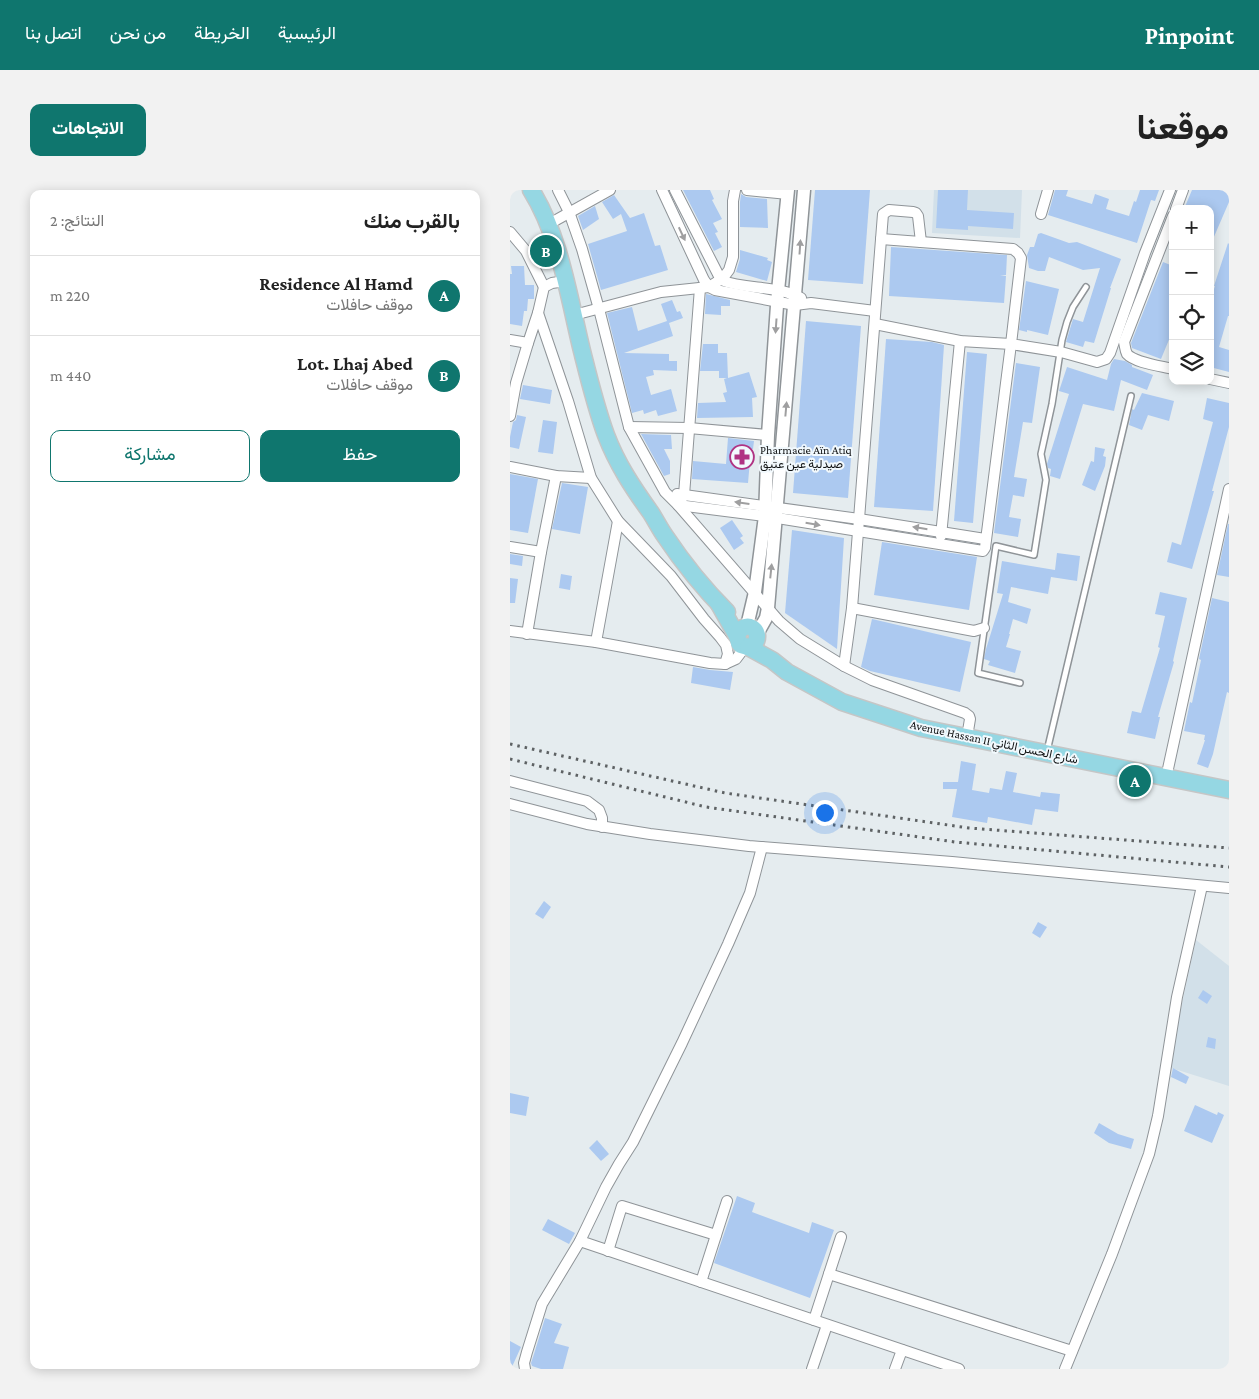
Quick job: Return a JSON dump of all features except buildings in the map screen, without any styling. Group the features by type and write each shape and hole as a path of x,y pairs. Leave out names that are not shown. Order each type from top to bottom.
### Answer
{"main road":[{"name":"Avenue Hassan II شارع الحسن الثاني","path":"531,190 549,224 595,401 606,435 626,477 685,565 748,637 772,660 787,672 842,702 921,728 1229,790"}],"street":[{"path":"558,190 569,212 582,249 629,427 665,492 779,621 800,639 844,666 872,680 965,713 970,719 967,737"},
{"path":"549,224 610,190"},
{"path":"662,190 700,273 704,288 684,495 678,505"},
{"path":"674,190 721,280 796,300 875,311"},
{"path":"728,190 733,201"},
{"path":"704,288 721,280 729,270 733,257 733,201 735,190"},
{"path":"510,631 596,642 710,663 725,664 736,659 748,637 766,618 768,608 771,512 768,435 788,192 747,190"},
{"path":"748,637 771,512 796,300 804,190"},
{"path":"1041,214 1048,190"},
{"path":"875,324 960,341 1010,344 1061,352 1097,362 1106,359 1110,353 1145,253 1170,190"},
{"path":"1177,205 1183,190"},
{"path":"844,666 852,608 883,214 889,210 916,213 921,242"},
{"path":"1169,226 1124,342 1128,354 1138,360 1169,369"},
{"path":"510,232 526,251 544,287 538,313 516,383 510,416"},
{"path":"665,492 771,512 858,532 982,551 985,548 1021,258 1013,249 881,239"},
{"path":"544,287 552,283 565,281"},
{"path":"574,315 599,310 661,292 704,288 778,296"},
{"path":"538,313 568,401 591,478 618,521 671,576 726,645 728,654 725,664"},
{"path":"510,340 528,343"},
{"path":"941,545 940,531 960,341"},
{"path":"1214,380 1229,384"},
{"path":"629,427 689,428 768,435"},
{"path":"510,467 556,476 591,478"},
{"path":"527,634 556,476"},
{"path":"1166,778 1229,489"},
{"path":"678,505 859,519 985,540"},
{"path":"596,642 618,521"},
{"path":"510,547 541,552"},
{"path":"852,608 974,631 984,628"},
{"path":"510,781 587,800 599,810 602,818 602,827"},
{"path":"510,804 587,824 659,835 762,847 952,862 1229,888"},
{"path":"525,1369 524,1363 542,1304 580,1241 606,1187 633,1142 682,1043 750,893 762,847"},
{"path":"1065,1369 1150,1154 1177,997 1202,886"},
{"path":"701,1282 727,1200"},
{"path":"608,1251 622,1206 716,1234"},
{"path":"814,1320 841,1236"},
{"path":"580,1241 958,1369"},
{"path":"829,1274 1072,1351"},
{"path":"812,1369 827,1324"},
{"path":"895,1369 902,1350"}],"lane":[{"path":"1020,683 978,673 996,546 1034,556 1046,480 1041,454 1067,322 1073,307 1086,287"},
{"path":"1047,754 1131,396"}],"shaded area":[{"path":"934,190 1022,190 1020,238 932,233"},
{"path":"1196,940 1229,966 1229,1086 1168,1067"}],"railway":[{"path":"510,744 725,793 969,828 1229,848"},
{"path":"510,759 706,807 955,842 1229,867"}],"place":[{"name":"Lot. Lhaj Abed","path":"546,251"},
{"name":"Pharmacie Aïn Atiq صيدلية عين عتيق","path":"742,457"},
{"name":"Residence Al Hamd","path":"1135,781"}]}
